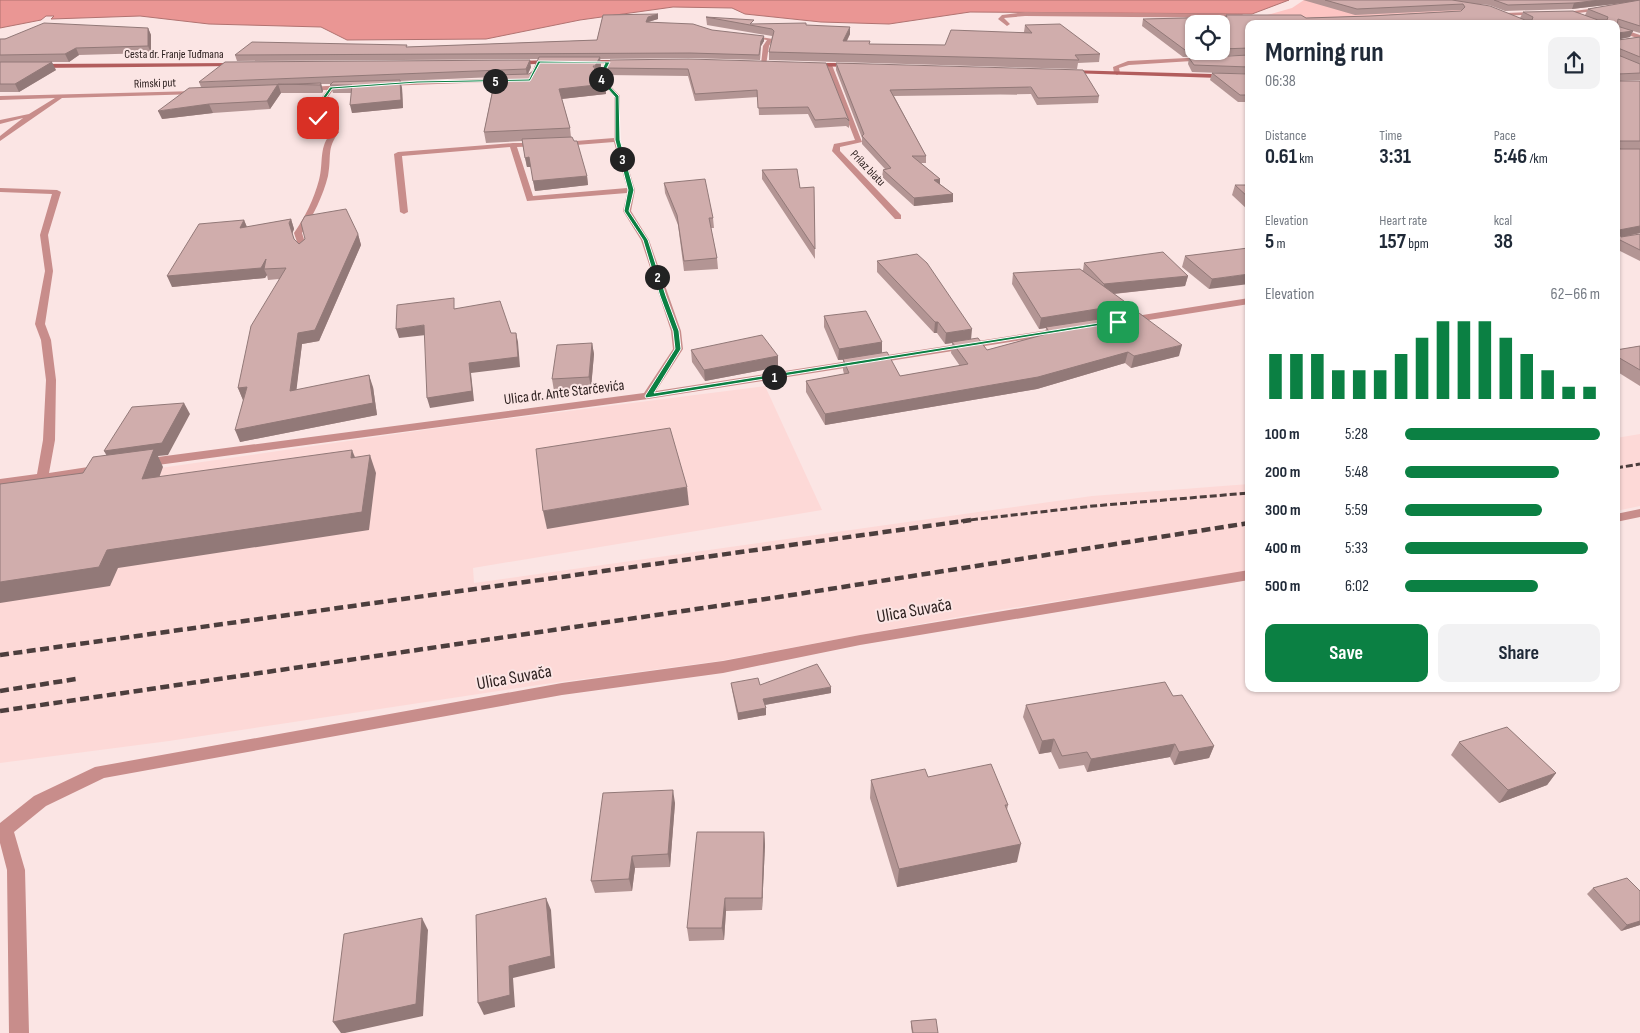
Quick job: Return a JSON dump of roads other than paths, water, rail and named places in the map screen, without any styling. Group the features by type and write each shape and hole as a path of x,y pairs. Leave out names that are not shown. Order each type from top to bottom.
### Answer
{"main road":[{"path":"508,63 558,62"},
{"path":"578,62 635,62"},
{"path":"755,64 774,64"},
{"path":"801,64 857,66"},
{"name":"Cesta dr. Franje Tuđmana","path":"27,66 245,65"},
{"path":"1062,71 1245,77"}],"street":[{"path":"1557,13 1572,13 1610,7"},
{"path":"1498,12 1519,20"},
{"path":"1572,13 1581,16"},
{"path":"1007,24 1001,19 1002,17 1024,14 1246,16"},
{"path":"1505,15 1544,14"},
{"path":"1620,31 1640,39"},
{"path":"738,35 770,39 766,46 764,64"},
{"path":"1632,41 1640,39"},
{"path":"1117,73 1116,67 1128,62 1185,60"},
{"path":"534,71 538,62"},
{"path":"608,62 600,78 617,96 617,140 631,190 627,211 646,240 676,331 678,349 648,396"},
{"name":"Prilaz blatu","path":"829,65 859,142 836,145 836,151 898,217"},
{"path":"379,85 417,82 520,80"},
{"path":"297,90 350,87"},
{"path":"303,249 298,233 305,224 324,175 324,150 329,139 336,132 318,118 317,108 331,88"},
{"name":"Rimski put","path":"0,98 61,98 203,93"},
{"path":"0,139 34,113 61,98"},
{"path":"0,122 34,113"},
{"path":"559,144 617,140"},
{"path":"404,212 398,154 550,144"},
{"path":"513,145 530,199 631,190"},
{"path":"0,190 57,192 44,235 49,271 40,324 46,340 51,380 49,440 42,477"},
{"path":"1124,321 1245,302"},
{"name":"Ulica dr. Ante Starčevića","path":"128,465 648,396 1075,329"},
{"path":"0,483 109,468"},
{"path":"1620,517 1640,513"},
{"name":"Ulica Suvača","path":"19,1033 16,870 5,829 40,801 101,772 562,689 723,667 1040,608 1245,576"}],"railway":[{"path":"1620,467 1640,464"},
{"path":"961,521 1093,506 1245,493"},
{"path":"0,655 971,520"},
{"path":"0,711 779,597 1245,524"},
{"path":"0,691 76,679"}]}
